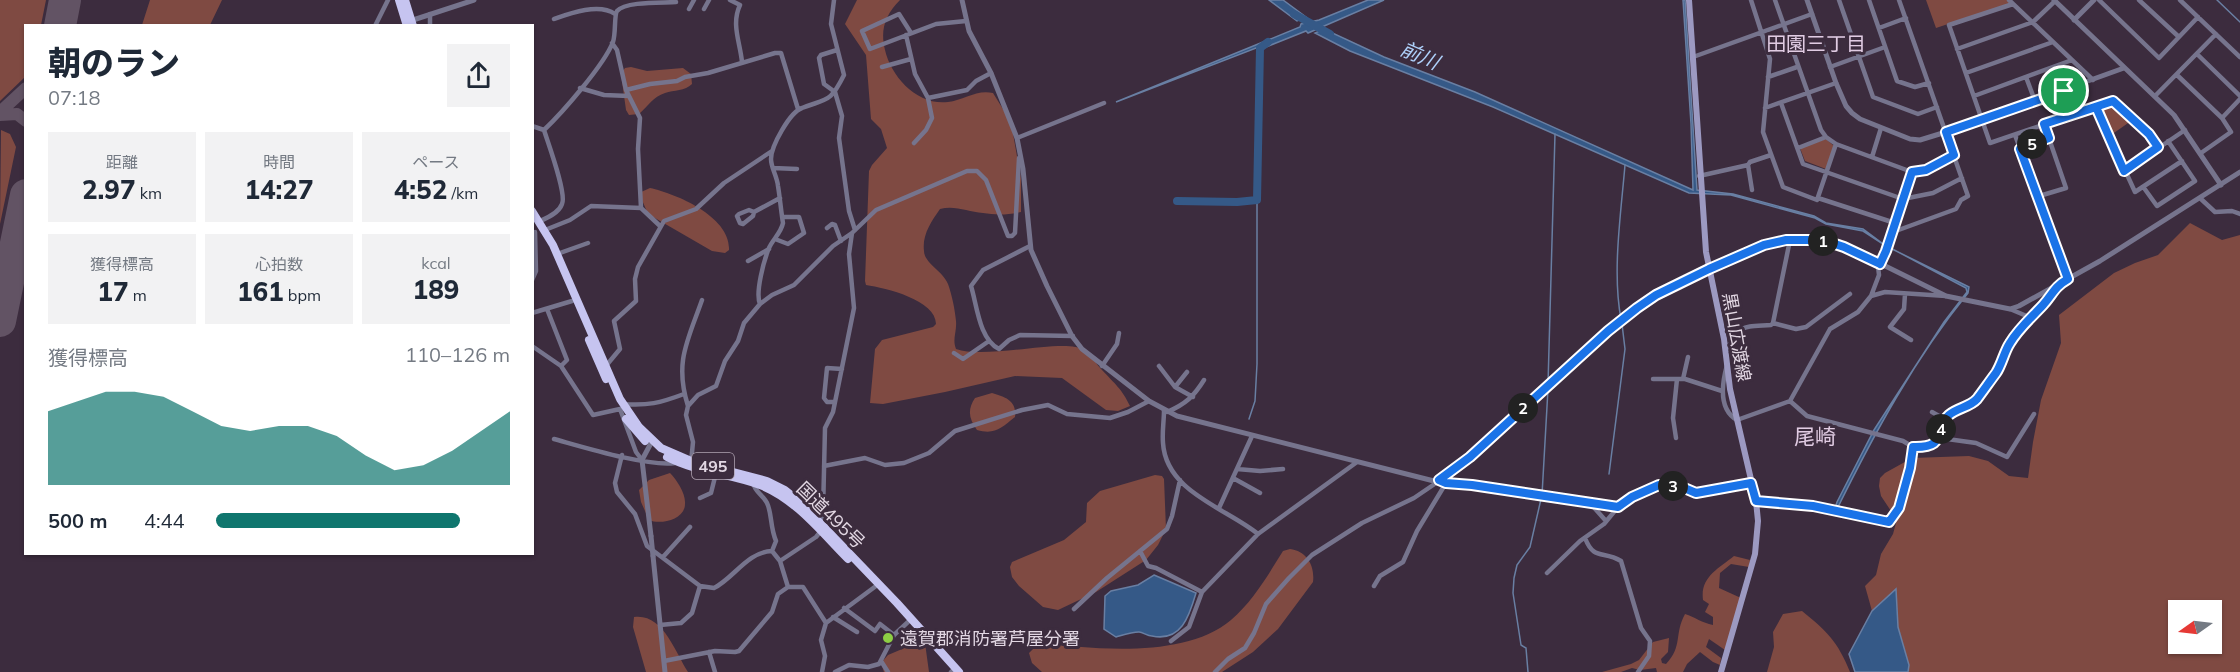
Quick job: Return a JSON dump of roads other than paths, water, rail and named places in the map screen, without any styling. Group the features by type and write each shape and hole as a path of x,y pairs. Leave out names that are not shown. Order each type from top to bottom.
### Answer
{"highway":[{"path":"399,0 409,23"},
{"path":"405,0 409,23"},
{"name":"国道495号","path":"537,227 557,254 621,407 636,433 650,445 678,462 766,481 785,490 820,521 954,672"},
{"name":"国道495号","path":"537,227 550,248 604,368"},
{"name":"国道495号","path":"621,407 650,440 661,448 691,464 775,492 788,501 876,586 954,672"}],"main road":[{"name":"黒山広渡線","path":"1689,0 1703,229 1737,420 1756,501 1758,521 1755,554 1721,672"}],"street":[{"path":"376,24 388,0"},
{"path":"409,23 474,0"},
{"path":"688,9 694,0"},
{"path":"704,9 709,0"},
{"path":"730,0 740,5 736,15 736,32 742,62"},
{"path":"760,304 758,291 769,249 782,229 778,184 771,159 772,151 798,109 825,101 835,92 844,75 831,24 834,0"},
{"path":"962,0 966,21 991,73 1017,138 1030,246 1039,271 1073,336 1082,349 1102,366 1149,401 1166,411 1195,422 1446,483 1618,507"},
{"path":"1751,0 1770,59 1763,132 1784,189 1895,223"},
{"path":"1775,0 1797,66 1821,130 1826,137 1836,144 1912,172 1926,170 1954,155"},
{"path":"1807,0 1846,106 1860,119 1910,139 1920,140 1983,120 2124,68"},
{"path":"1839,0 1873,97 1918,114 1937,107"},
{"path":"1869,0 1897,81 1916,87 1929,83"},
{"path":"1893,232 1956,209 1961,200 1968,196 1899,0"},
{"path":"1958,49 2033,22 2055,0 2174,115 2221,185"},
{"path":"2074,20 2096,0 2159,58 2198,17"},
{"path":"2139,0 2179,37"},
{"path":"2180,0 2240,57"},
{"path":"615,14 622,7 676,2"},
{"path":"2093,81 2011,2 1949,26 1990,143 2113,101 2149,134 2158,147"},
{"path":"544,130 593,73 612,43 617,26 615,14 609,10 586,11 581,9 554,19"},
{"path":"430,14 430,24"},
{"path":"914,143 926,130 932,118 928,98 919,84 911,59 908,34 899,14 862,31 870,49 908,34 936,24 966,21"},
{"path":"1693,57 1812,14"},
{"path":"1879,28 1906,18"},
{"path":"2155,96 2216,34"},
{"path":"1966,73 2053,42"},
{"path":"612,43 617,50 626,90 640,118 638,149 641,208"},
{"path":"1830,67 1885,47"},
{"path":"780,561 822,533 820,521 823,513 825,428 833,412 854,308 849,254 853,232 839,138 842,116 835,92 824,84 819,58 821,55 837,50"},
{"path":"626,90 677,81 775,52 781,53 798,109"},
{"path":"2196,54 2240,98 2222,118"},
{"path":"882,67 911,59"},
{"path":"1974,96 2072,60"},
{"path":"1768,77 1797,66"},
{"path":"928,98 967,90 976,81 991,73"},
{"path":"2177,75 2222,118 2231,132 2201,153"},
{"path":"2026,76 2035,101"},
{"path":"1765,108 1836,83"},
{"path":"580,88 604,95 629,96"},
{"path":"2064,91 2071,115"},
{"path":"1781,102 1803,164 1903,199 1933,193 1962,178"},
{"path":"1017,138 1104,103"},
{"path":"2096,107 2135,192 2182,161"},
{"path":"2036,197 2066,188 2044,124"},
{"path":"534,127 544,130"},
{"path":"1872,157 1881,128"},
{"path":"534,276 537,227 559,209 563,199 552,152 544,130"},
{"path":"2124,171 2185,130"},
{"path":"2015,135 2068,279"},
{"path":"1798,148 1826,137"},
{"path":"2020,149 2049,138"},
{"path":"2144,188 2157,206 2195,180 2168,141"},
{"path":"1818,198 1836,144"},
{"path":"604,368 620,349 614,321 636,301 638,267 660,225 669,217 696,209 724,183 772,151"},
{"path":"691,464 693,442 686,415 688,406 698,395 716,386 725,361 738,341 744,322 760,304 772,295 794,285 833,246 853,232 876,210 948,178 972,170 981,174 986,180 1008,236 1012,236 1015,232 1020,152"},
{"path":"1700,176 1748,165 1750,162 1771,155"},
{"path":"1748,165 1752,190"},
{"path":"773,168 797,169"},
{"path":"1727,363 1722,391 1726,408 1732,417 1737,420 1790,401 1830,330 1858,312 1872,296 1880,264 1912,172"},
{"path":"2010,309 2100,261 2201,199 2240,172"},
{"path":"754,212 780,198"},
{"path":"2201,199 2216,212 2232,211 2240,214"},
{"path":"537,227 570,220 591,206 641,208 660,225"},
{"path":"775,239 788,244 804,233 799,217 782,217"},
{"path":"827,228 832,224 835,225 841,241"},
{"path":"1773,323 1790,240"},
{"path":"1215,672 1228,659 1245,648 1266,604 1312,555 1362,523 1414,498 1470,457 1608,331 1637,308 1656,295 1764,245 1790,240 1818,240 1832,243 1946,296 2010,309 2029,317"},
{"path":"557,254 588,243"},
{"path":"1030,246 983,270 971,286 978,306 977,313 988,341 999,349 1009,339 1020,335 1073,336"},
{"path":"748,261 769,249"},
{"path":"1790,401 1808,416 1903,441 1913,447 1935,443 1940,438 1942,425 1949,415 1976,400 1996,372 2010,344 2029,317 2041,307 2056,286"},
{"path":"1872,296 1885,292 1946,296"},
{"path":"1726,350 1742,327 1773,323 1796,329 1806,327 1850,294"},
{"path":"1905,294 1904,309 1890,327 1911,340"},
{"path":"688,406 684,394 682,356 702,300"},
{"path":"534,312 572,301"},
{"path":"547,309 567,360 561,366"},
{"path":"1102,366 1117,344 1119,333"},
{"path":"954,353 963,359 988,341"},
{"path":"534,347 561,366 594,415 621,407 654,403 684,394"},
{"path":"1676,438 1673,418 1680,379 1688,357"},
{"path":"1159,366 1175,387 1193,397"},
{"path":"835,402 827,402 824,398 828,368 842,369"},
{"path":"1175,387 1187,372"},
{"path":"1653,379 1680,379 1722,391"},
{"path":"1166,411 1184,405 1193,397 1204,380"},
{"path":"824,466 865,458 885,465 904,463 929,453 955,431 1048,405 1067,414 1110,418 1149,401"},
{"path":"621,407 636,452 642,460 665,672"},
{"path":"1166,411 1163,444 1170,469 1198,497 1258,534"},
{"path":"1932,412 1946,420"},
{"path":"1940,438 1976,443 2007,457 2034,414"},
{"path":"1219,508 1252,436"},
{"path":"554,439 642,460 668,464 678,462"},
{"path":"642,460 650,445"},
{"path":"1756,501 1813,506 1889,522 1899,508 1913,447"},
{"path":"622,455 615,483 617,492 635,514 647,546 700,586 714,588 740,565 765,551 772,551"},
{"path":"1171,640 1189,627 1202,592 1258,534 1356,462"},
{"path":"1237,469 1260,471 1284,469"},
{"path":"700,498 709,496 711,493 716,473"},
{"path":"1233,478 1260,493"},
{"path":"1074,609 1107,578 1167,529 1180,480"},
{"path":"753,483 768,504 770,526 776,541 772,551"},
{"path":"1374,586 1380,576 1403,562 1417,531 1446,483"},
{"path":"1547,573 1618,507 1632,497 1659,485 1682,487 1696,493 1751,483"},
{"path":"1590,502 1606,520"},
{"path":"663,557 690,527"},
{"path":"1585,538 1590,550 1621,561 1641,628 1650,641 1649,656 1638,672"},
{"path":"772,551 780,561 788,587"},
{"path":"1140,551 1148,566 1202,592"},
{"path":"660,624 681,623 692,613 700,586"},
{"path":"822,672 825,656 821,640 826,623 876,586"},
{"path":"664,661 709,652 735,652 742,649 772,612 776,597 788,587 803,587 826,623"},
{"path":"844,608 874,631 880,624 894,635"},
{"path":"833,617 857,632"},
{"path":"835,672 844,670 849,665 872,667 881,661 894,635 908,622"},
{"path":"709,652 715,672"},
{"path":"881,661 888,672"}],"water":[{"path":"1269,0 1283,0 1306,17 1297,21"},
{"path":"1368,0 1384,0 1308,33 1306,31 1261,49 1256,48 1116,102 1300,27 1301,24 1319,20"},
{"path":"1683,0 1685,0 1697,190 1733,194 1814,216 1826,223 1863,229 1884,245 1863,231 1826,224 1815,218 1731,195 1689,193 1493,107 1350,51 1315,33 1324,29 1384,57 1475,92 1693,190"},
{"path":"1897,252 1969,287 1968,293 1930,344 1896,397 1837,509 1835,508 1837,502 1874,430 1944,322 1967,292 1966,288"},
{"path":"1154,575 1196,593 1187,619 1182,626 1170,635 1162,637 1139,632 1116,637 1104,629 1105,596 1111,591 1138,585"},
{"path":"1896,589 1898,627 1909,665 1908,672 1855,672 1849,654 1872,611"}],"waterway":[{"path":"2217,0 2240,22"},
{"name":"前川","path":"1294,14 1330,34"},
{"path":"1177,201 1257,200 1260,48 1268,42"},
{"path":"1548,384 1555,134"},
{"path":"1621,319 1617,262 1625,165"},
{"path":"1249,419 1255,401 1257,364 1257,200"},
{"path":"1609,474 1625,349 1622,324"},
{"path":"1542,495 1548,389"},
{"path":"1528,672 1526,648 1521,645 1513,593 1514,578 1517,565 1530,547 1541,499"}],"place":[{"name":"遠賀郡消防署芦屋分署","path":"888,638"}],"district":[{"name":"田園三丁目","path":"1816,43"},
{"name":"尾崎","path":"1815,436"}]}
